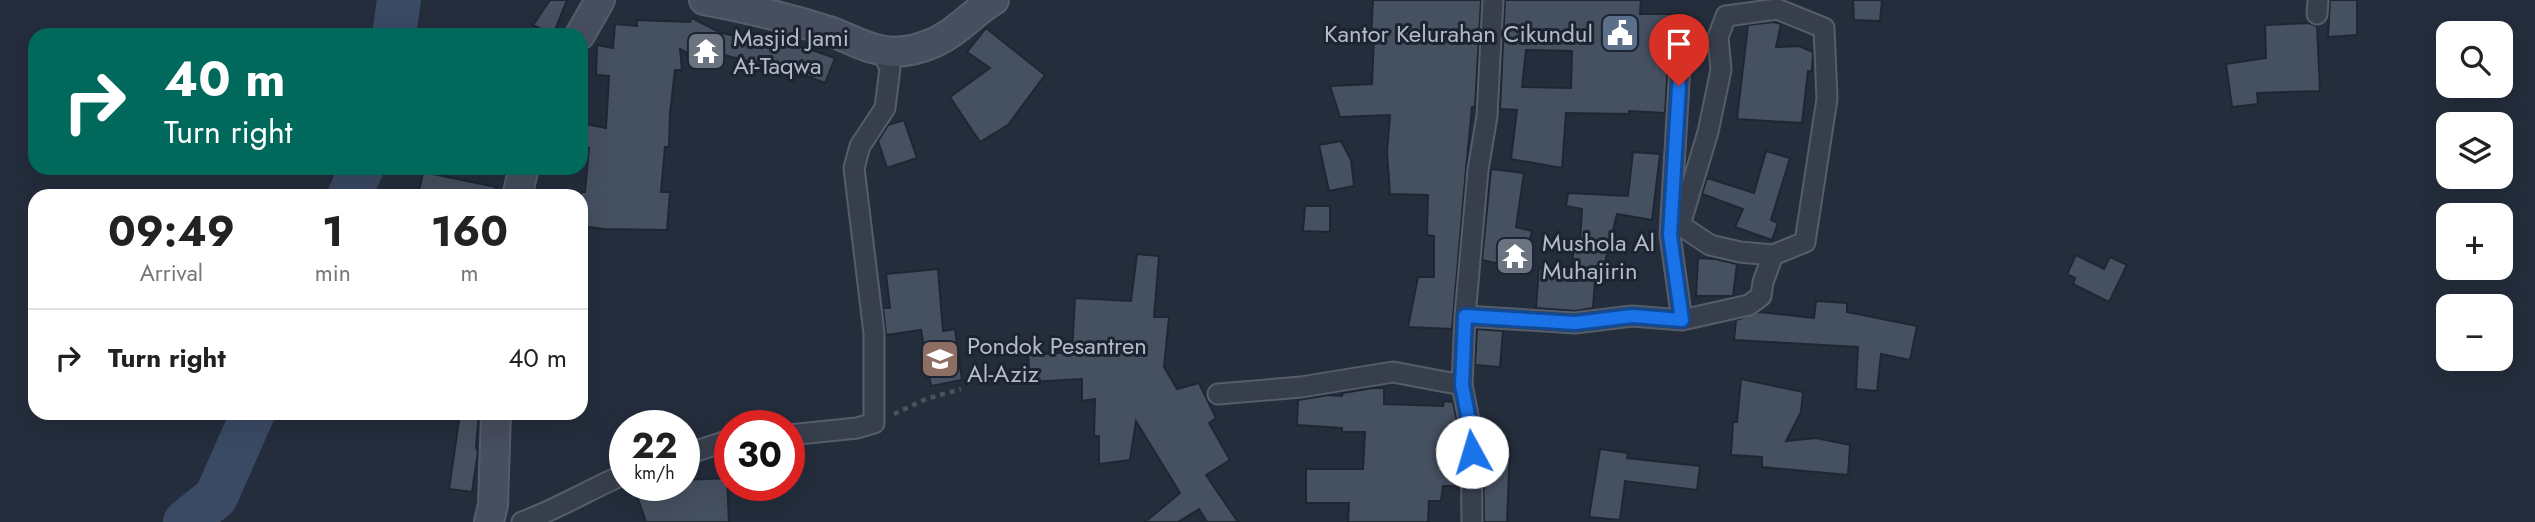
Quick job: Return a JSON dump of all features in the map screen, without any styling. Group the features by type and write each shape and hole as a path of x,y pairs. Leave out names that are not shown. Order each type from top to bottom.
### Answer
{"street":[{"path":"584,28 600,0"},
{"path":"704,0 756,9 882,51 906,51 952,35 983,6 994,0"},
{"path":"1472,522 1471,430 1462,385 1465,316 1478,170 1487,117 1493,0"},
{"path":"1777,5 1824,28 1827,99 1805,242 1773,255 1710,245 1680,225 1708,132 1721,70 1718,37 1726,16 1777,5"},
{"path":"1682,32 1670,235 1682,320"},
{"path":"805,433 857,428 874,423 874,333 854,168 860,146 885,108 890,68 882,51"},
{"path":"1465,316 1575,323 1632,316 1682,320 1749,305 1755,301 1761,296 1773,255"},
{"path":"1218,394 1301,387 1393,372 1462,385"},
{"path":"489,522 493,505 496,420"},
{"path":"522,522 550,512 609,481"}],"path":[{"path":"874,423 926,399 961,389"}],"building":[{"path":"550,0 567,0 556,28 539,28 533,25"},
{"path":"1373,0 1481,0 1475,107 1472,107 1452,329 1408,327 1418,277 1434,277 1434,236 1427,235 1428,195 1390,194 1387,153 1390,115 1340,117 1330,86 1372,84"},
{"path":"1505,0 1641,0 1640,14 1678,14 1670,31 1665,113 1566,113 1562,168 1511,159 1517,110 1500,109","holes":["1526,50 1572,51 1571,88 1522,87"]},
{"path":"1853,0 1882,0 1880,21 1854,20"},
{"path":"2330,0 2357,0 2357,35 2328,37"},
{"path":"692,18 721,33 809,49 835,58 825,83 784,67 783,70 720,54 713,66 680,49 682,70 675,70 669,147 665,147 661,192 670,192 667,230 588,227 588,189 585,189 588,175 588,124 606,128 609,76 596,75 597,45 613,48 615,24 637,26 637,20 690,22"},
{"path":"1773,22 1781,24 1776,47 1799,46 1813,52 1802,123 1737,119 1748,25"},
{"path":"2309,23 2317,26 2320,91 2257,93 2258,104 2232,107 2226,64 2266,58 2265,25"},
{"path":"986,28 1045,75 1008,125 980,142 950,97 990,68 967,52"},
{"path":"904,120 917,158 887,168 878,141 888,125"},
{"path":"1341,141 1351,160 1354,186 1329,191 1319,145"},
{"path":"1766,151 1790,158 1771,220 1778,223 1772,240 1735,227 1743,209 1702,194 1707,178 1754,193"},
{"path":"1633,152 1660,154 1652,220 1617,214 1604,266 1596,266 1593,308 1575,311 1536,308 1539,268 1572,271 1574,240 1580,242 1582,209 1566,206 1568,193 1628,196"},
{"path":"1491,169 1524,173 1516,227 1532,231 1523,269 1482,260"},
{"path":"422,175 438,175 496,187 496,189 419,189"},
{"path":"1305,206 1330,206 1330,232 1303,231"},
{"path":"1137,254 1159,256 1154,317 1169,317 1164,367 1177,389 1199,383 1216,418 1209,423 1230,460 1206,475 1238,522 1207,522 1199,509 1178,522 1145,522 1180,493 1136,421 1130,460 1099,464 1099,436 1094,436 1095,399 1082,401 1082,379 1030,382 1028,355 1072,352 1075,298 1131,301"},
{"path":"2076,255 2104,269 2110,257 2127,265 2109,302 2073,284 2075,278 2067,274"},
{"path":"1698,258 1737,264 1733,296 1696,296"},
{"path":"938,269 943,331 955,329 962,380 931,386 921,330 886,335 883,308 890,308 886,274"},
{"path":"1816,301 1847,303 1847,312 1917,326 1910,360 1881,354 1877,391 1856,389 1858,347 1734,340 1736,320 1759,312 1814,318"},
{"path":"1477,329 1503,331 1500,367 1475,365"},
{"path":"1741,379 1803,392 1801,412 1786,441 1816,438 1850,445 1848,475 1762,467 1762,457 1731,455 1733,422 1737,422"},
{"path":"1384,388 1384,404 1443,406 1444,401 1453,402 1459,431 1459,486 1443,486 1441,501 1429,501 1428,522 1348,522 1349,503 1306,503 1306,469 1363,469 1365,432 1342,432 1342,428 1297,425 1298,400 1329,395 1342,396 1343,393"},
{"path":"459,420 478,420 478,452 472,492 449,489"},
{"path":"1483,446 1510,447 1507,522 1484,522"},
{"path":"1600,449 1628,453 1627,458 1700,466 1697,490 1625,481 1620,520 1589,517"},
{"path":"700,479 714,479 714,501 728,501 729,522 646,522 639,501 700,501"}],"waterway":[{"path":"395,28 399,0"},
{"path":"352,189 359,175"},
{"path":"185,522 216,497 250,420"}],"place":[{"name":"Kantor Kelurahan Cikundul","path":"1620,33"},
{"name":"Masjid Jami At-Taqwa","path":"706,51"},
{"name":"Mushola Al Muhajirin","path":"1515,256"},
{"name":"Pondok Pesantren Al-Aziz","path":"940,359"}],"route":[{"path":"1472,452 1471,430 1462,385 1465,316 1575,323 1632,316 1682,320 1670,235 1679,86"}]}
